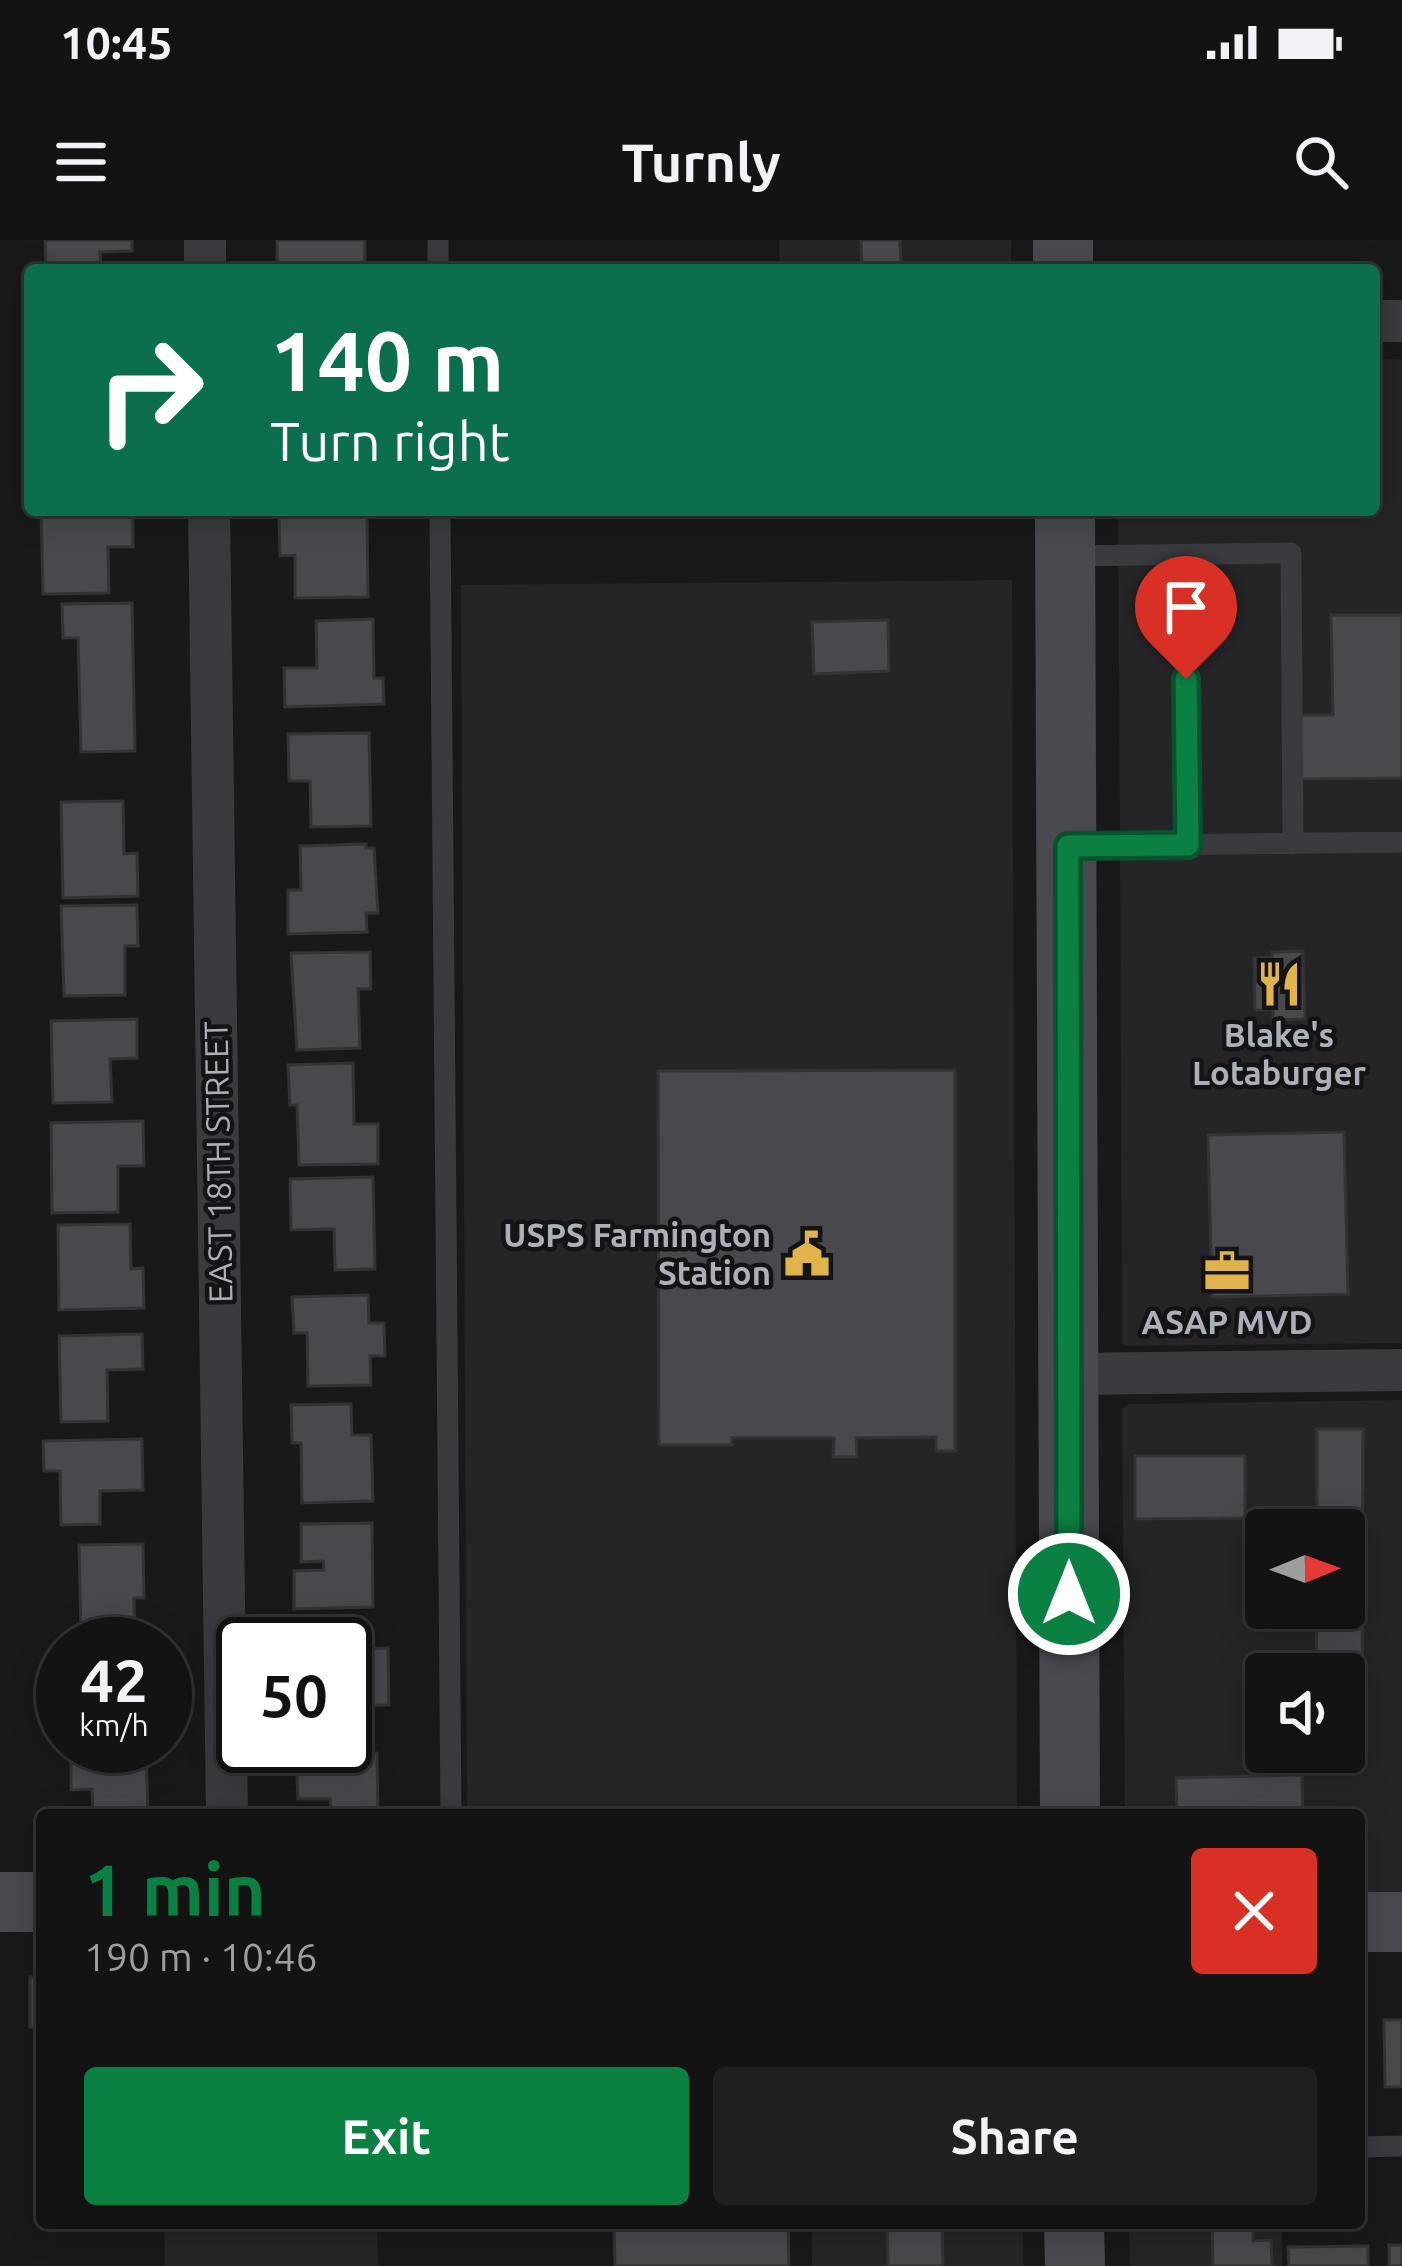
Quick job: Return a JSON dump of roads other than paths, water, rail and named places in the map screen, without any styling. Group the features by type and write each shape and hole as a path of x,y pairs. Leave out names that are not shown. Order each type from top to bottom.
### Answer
{"main road":[{"path":"1065,533 1070,1809"},
{"path":"0,1902 36,1902"},
{"path":"1365,1922 1402,1922"},
{"path":"1074,2229 1075,2266"}],"street":[{"name":"EAST 18TH STREET","path":"208,516 226,1809"},
{"path":"1067,1374 1402,1370"}],"lane":[{"path":"440,516 451,1809"},
{"path":"1065,533 1186,555 1291,554 1293,844"},
{"path":"1186,555 1188,845"},
{"path":"1068,846 1402,842"},
{"path":"1365,2146 1402,2146"}],"place":[{"name":"Blake's Lotaburger","path":"1279,984"},
{"name":"USPS Farmington Station","path":"807,1254"},
{"name":"ASAP MVD","path":"1227,1271"}]}
